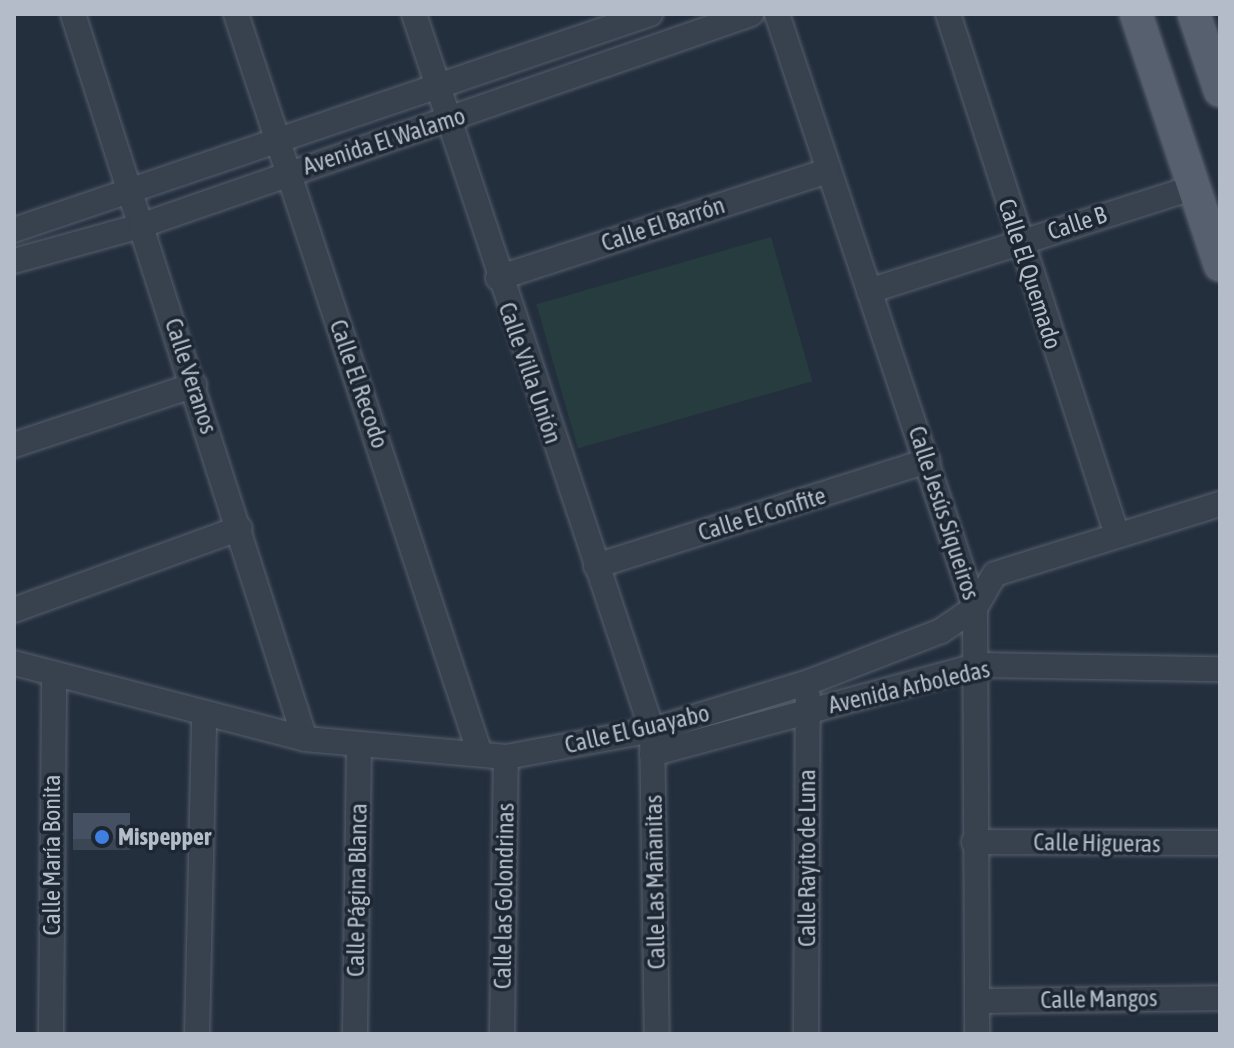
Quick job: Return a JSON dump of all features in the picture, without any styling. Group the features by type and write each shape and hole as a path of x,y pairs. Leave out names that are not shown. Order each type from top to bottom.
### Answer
{"main road":[{"path":"1136,14 1220,265"},
{"path":"1194,14 1220,91"}],"street":[{"name":"Calle Veranos","path":"73,14 240,528 305,739"},
{"name":"Calle El Recodo","path":"236,14 480,754"},
{"name":"Calle Villa Unión","path":"414,14 441,87 498,278 652,730"},
{"name":"Avenida El Walamo","path":"14,230 132,193 650,14"},
{"name":"Avenida El Walamo","path":"14,261 140,226 751,14"},
{"name":"Calle Jesús Siqueiros","path":"777,14 975,608 980,665 974,842 977,1034"},
{"name":"Calle El Quemado","path":"948,14 1018,242 1116,532"},
{"name":"Calle El Barrón","path":"498,278 828,171"},
{"name":"Calle B","path":"869,291 1194,187"},
{"path":"14,445 194,385"},
{"name":"Calle El Confite","path":"596,566 928,461"},
{"name":"Calle El Guayabo","path":"14,663 305,739 506,757 652,730 809,682 910,645 975,608 995,574 1116,532 1220,504"},
{"path":"14,610 240,528"},
{"name":"Avenida Arboledas","path":"652,754 980,665 1220,669"},
{"name":"Calle María Bonita","path":"51,1034 54,675"},
{"name":"Calle Rayito de Luna","path":"806,1034 809,682"},
{"path":"197,1034 204,715"},
{"name":"Calle Las Mañanitas","path":"652,730 657,1034"},
{"name":"Calle Página Blanca","path":"355,1034 359,746"},
{"name":"Calle las Golondrinas","path":"502,1034 506,757"},
{"name":"Calle Higueras","path":"974,842 1220,843"},
{"name":"Calle Mangos","path":"977,1001 1220,998"}],"green space":[{"path":"771,237 812,381 578,448 536,304"}],"building":[{"path":"73,813 130,813 130,839 73,839"}],"place":[{"name":"Mispepper","path":"102,837"}]}
